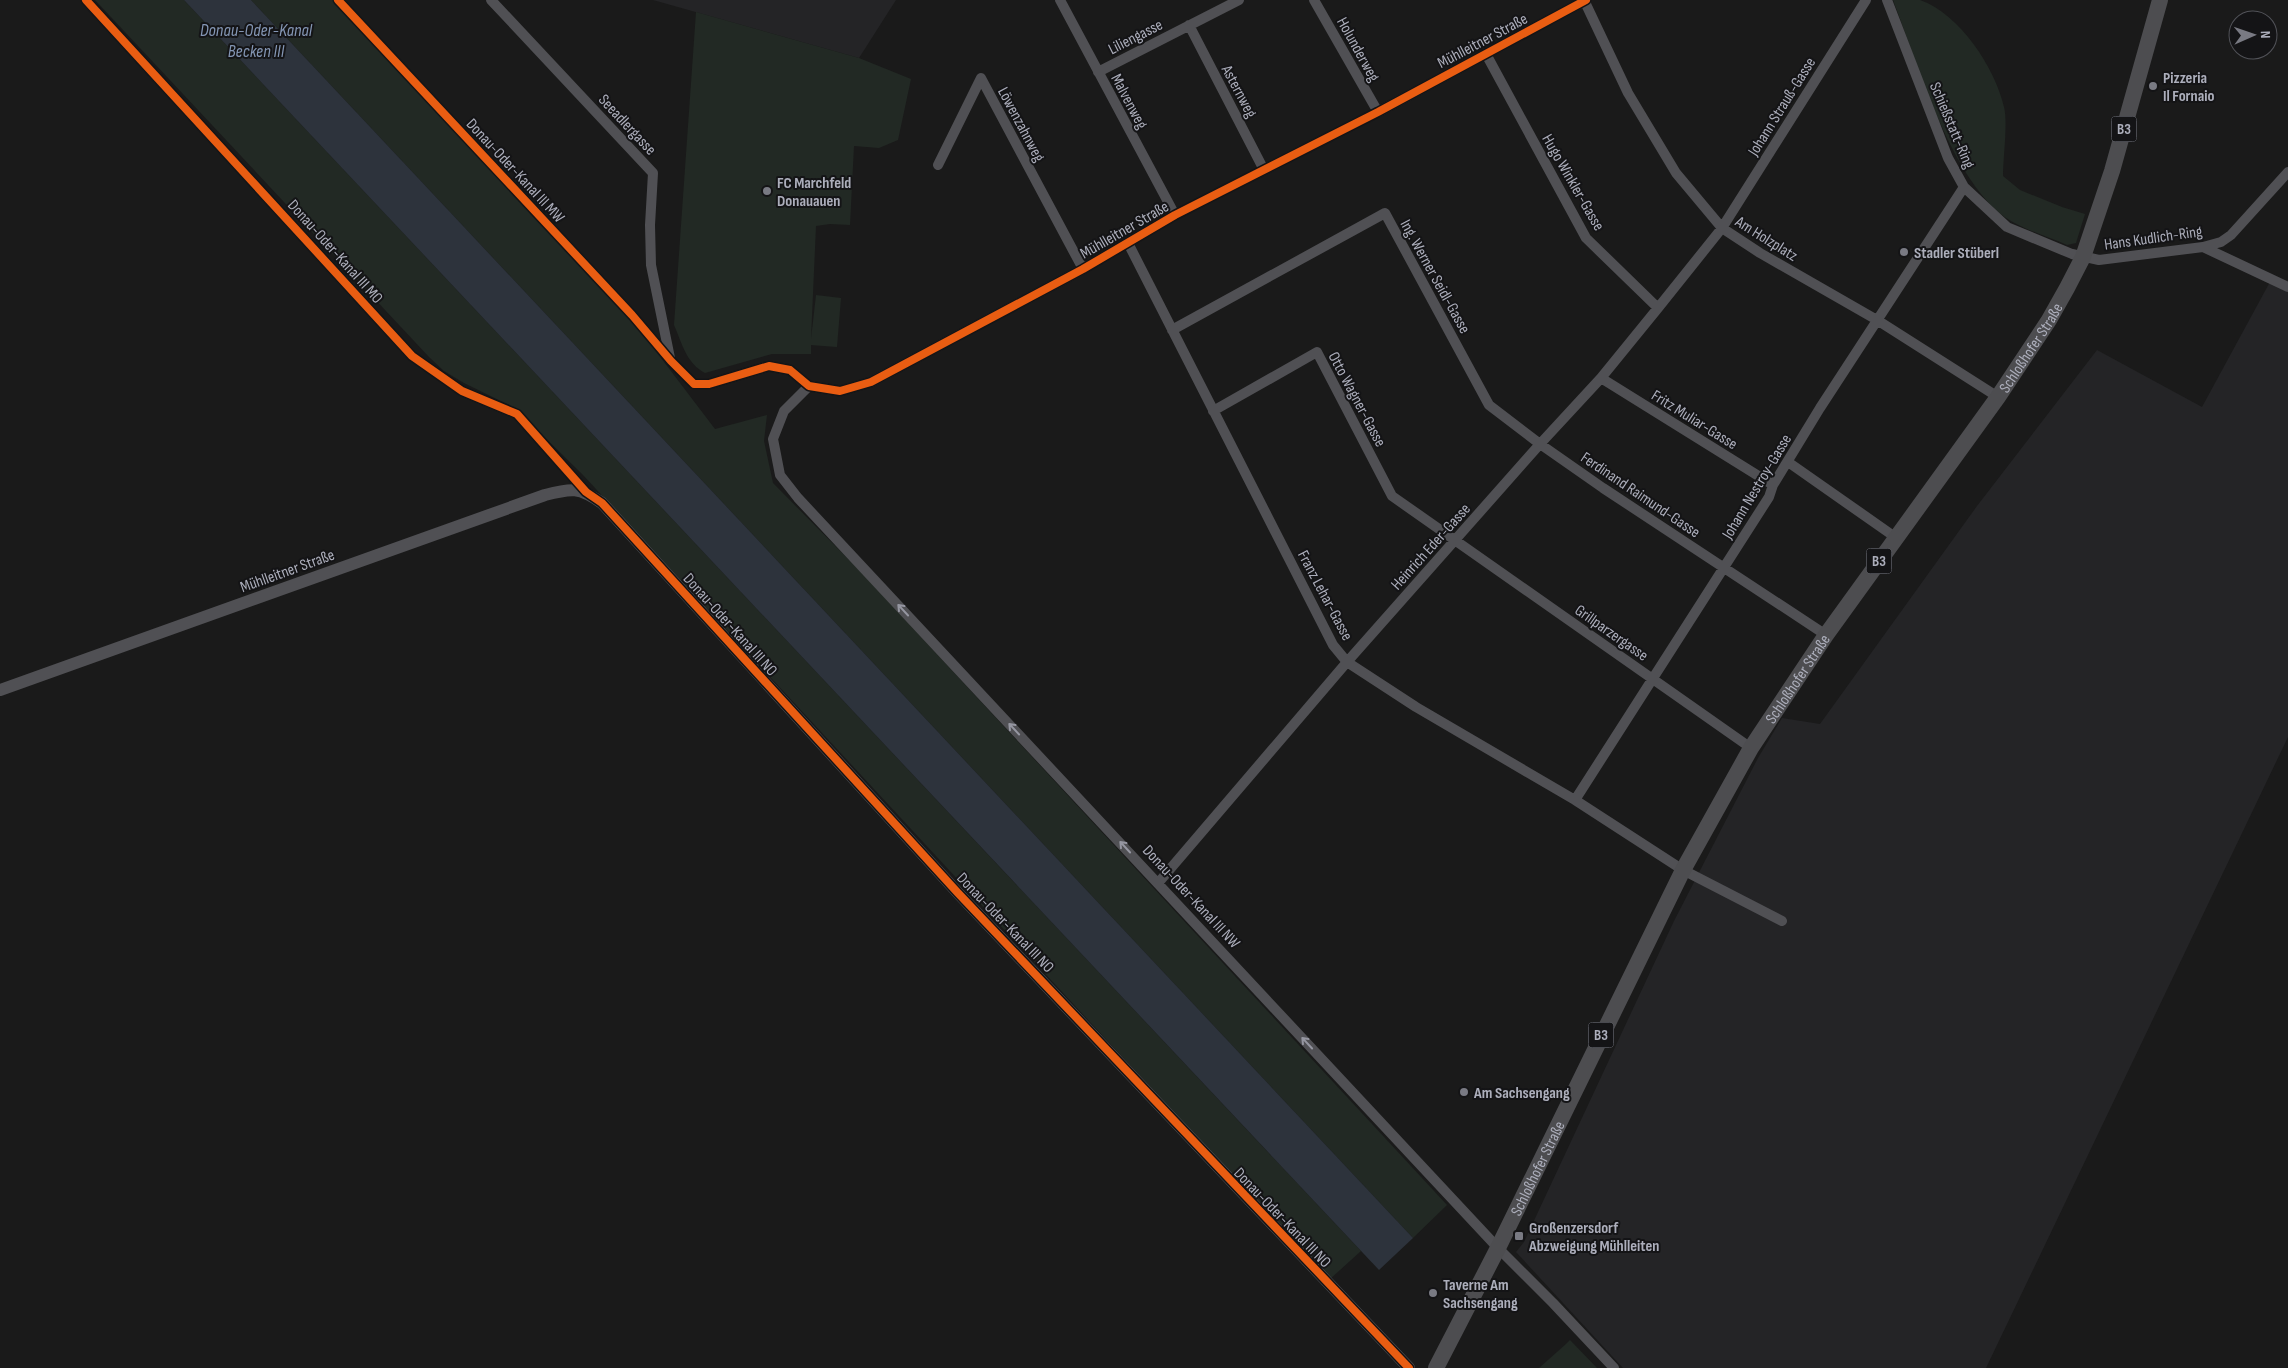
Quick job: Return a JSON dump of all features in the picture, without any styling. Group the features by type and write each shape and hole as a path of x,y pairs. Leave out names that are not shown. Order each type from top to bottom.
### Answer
{"main road":[{"name":"Schloßhofer Straße","path":"1436,1368 1498,1248 1683,870 1751,748 1826,635 1998,397 2049,320 2083,257 2112,171 2160,0"}],"street":[{"name":"Donau-Oder-Kanal III MO","path":"86,0 412,356 462,391 517,414 586,492"},
{"name":"Donau-Oder-Kanal III MW","path":"338,0 632,314 670,362"},
{"name":"Seeadlergasse","path":"491,0 654,173 650,224 651,266 670,362"},
{"name":"Malvenweg","path":"1060,0 1175,215"},
{"name":"Liliengasse","path":"1098,72 1238,0"},
{"name":"Holunderweg","path":"1314,0 1378,112"},
{"name":"Mühlleitner Straße","path":"809,386 840,391 871,382 1083,269 1175,215 1378,112 1585,0"},
{"name":"Am Holzplatz","path":"1585,0 1628,93 1676,173 1722,228 1760,253 1877,320 1998,397"},
{"name":"Johann Strauß-Gasse","path":"1722,228 1866,0"},
{"name":"Schießstatt-Ring","path":"1886,0 1948,158 1964,186 2007,227 2083,257"},
{"name":"Asternweg","path":"1189,26 1264,170"},
{"name":"Hugo Winkler-Gasse","path":"1486,54 1586,238 1658,308"},
{"name":"Löwenzahnweg","path":"938,165 981,78 1083,269"},
{"name":"Hans Kudlich-Ring","path":"2083,257 2099,260 2203,247 2221,242 2231,234 2288,172"},
{"name":"Johann Nestroy-Gasse","path":"1575,800 1725,567 1769,497 1773,485 1964,186"},
{"name":"Ing. Werner Seidl-Gasse","path":"1172,330 1385,213 1489,405 1540,444"},
{"name":"Heinrich Eder-Gasse","path":"1159,882 1347,662 1540,444 1602,378 1722,228"},
{"name":"Franz Lehar-Gasse","path":"1128,242 1333,645 1347,662 1416,707 1575,800 1683,870 1782,921"},
{"path":"2203,247 2288,287"},
{"name":"Otto Wagner-Gasse","path":"1213,410 1317,352 1392,496 1454,541"},
{"path":"670,362 694,384 709,384 769,366 790,370 809,386"},
{"name":"Fritz Muliar-Gasse","path":"1602,378 1773,485"},
{"name":"Donau-Oder-Kanal III NW","path":"809,386 784,411 773,439 780,475 798,498 1159,882 1498,1248 1614,1368"},
{"name":"Ferdinand Raimund-Gasse","path":"1540,444 1826,635"},
{"path":"1788,462 1895,538"},
{"name":"Mühlleitner Straße","path":"0,690 545,495 566,489 586,492"},
{"name":"Donau-Oder-Kanal III NO","path":"586,492 602,503 958,893 1409,1368"},
{"name":"Grillparzergasse","path":"1454,541 1751,748"}],"shaded area":[{"path":"95,0 184,0 1361,1251 1329,1280 583,475 515,408 464,383 444,371 429,357"},
{"path":"251,0 333,0 629,316 715,429 767,415 764,441 773,483 860,571 1447,1205 1413,1238"},
{"path":"653,0 896,0 859,58"},
{"path":"1893,0 1920,0 1935,7 1949,17 1974,44 1993,76 2004,107 2003,176 2020,190 2085,214 2076,243 2067,245 2011,221 1990,204 1971,181 1939,121"},
{"name":"FC Marchfeld Donauauen","path":"696,12 859,58 911,79 898,140 879,148 854,146 850,225 830,224 816,226 811,339 816,295 841,298 837,347 811,345 811,354 772,354 705,373 693,364 682,345 674,325"},
{"path":"2271,280 2288,287 2288,737 1986,1368 1623,1368 1516,1252 1524,1242 1674,921 1758,758 1782,718 1820,724 1977,506 2097,350 2202,407"},
{"path":"1570,1340 1597,1368 1539,1368 1566,1344"}],"water":[{"name":"Donau-Oder-Kanal Becken III","path":"184,0 251,0 1413,1238 1379,1270"}],"cycle path":[{"path":"86,0 412,356 462,391 517,414 586,492 602,503 958,893 1409,1368"},
{"path":"338,0 694,384 709,384 769,366 790,370 809,386 840,391 871,382 1083,269 1175,215 1378,112 1586,0"}],"place":[{"name":"Pizzeria Il Fornaio","path":"2153,86"},
{"name":"FC Marchfeld Donauauen","path":"767,191"},
{"name":"Stadler Stüberl","path":"1904,252"},
{"name":"Am Sachsengang","path":"1464,1092"},
{"name":"Großenzersdorf Abzweigung Mühlleiten","path":"1519,1236"},
{"name":"Taverne Am Sachsengang","path":"1433,1293"}]}
